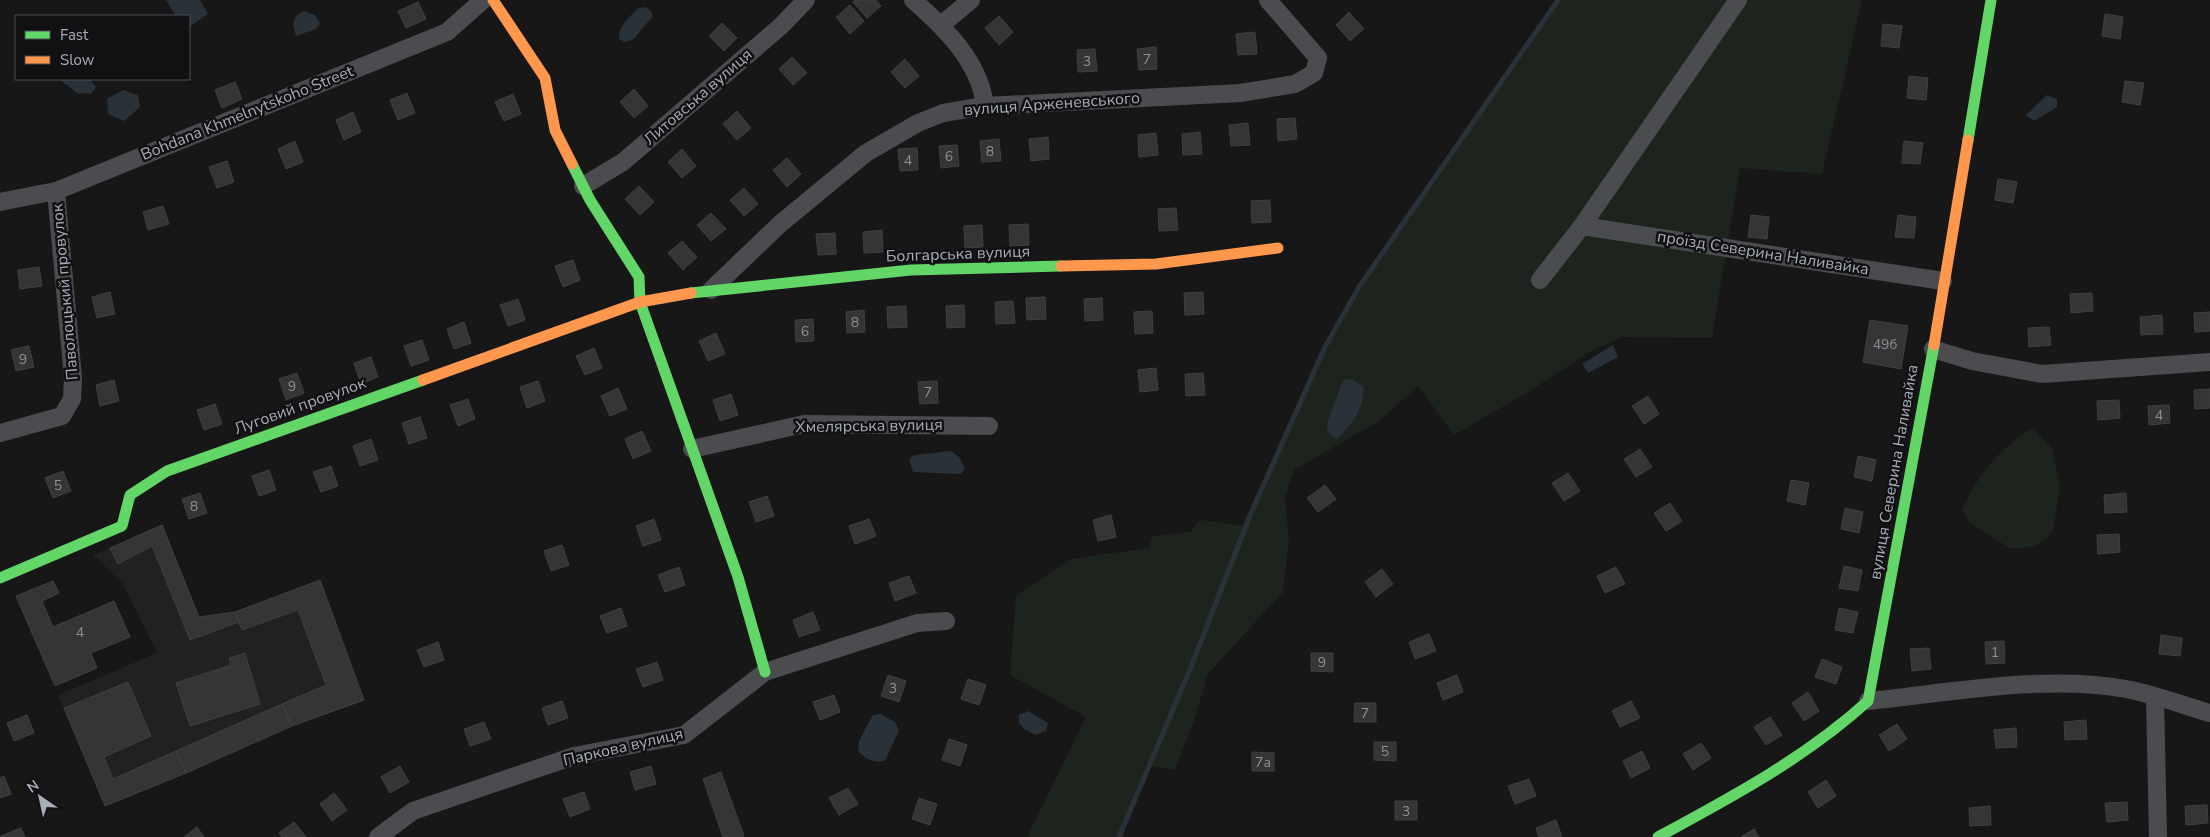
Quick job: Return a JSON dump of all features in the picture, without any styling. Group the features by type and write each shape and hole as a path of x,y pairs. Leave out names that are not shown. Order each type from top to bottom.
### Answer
{"street":[{"name":"Bohdana Khmelnytskoho Street","path":"0,202 56,191 447,32 483,0"},
{"path":"493,0 545,78 555,130 583,186 639,277 640,302 738,577 765,672"},
{"name":"Литовська вулиця","path":"583,186 623,162 781,26 806,0"},
{"path":"913,0 941,25 975,70 983,87 985,106"},
{"path":"941,25 971,0"},
{"name":"вулиця Арженевського","path":"711,290 780,224 866,153 918,124 943,113 985,106 1240,93 1296,84 1314,73 1318,58 1268,0"},
{"path":"1540,280 1582,226 1738,0"},
{"name":"вулиця Северина Наливайка","path":"1868,701 1933,349 1991,0"},
{"name":"Паволоцький провулок","path":"0,434 62,416 72,399 73,378 56,191"},
{"name":"проїзд Северина Наливайка","path":"1582,226 1943,281"},
{"name":"Болгарська вулиця","path":"640,302 711,290 911,270 1156,264 1278,248"},
{"name":"Луговий провулок","path":"0,578 122,526 130,495 167,471 640,302"},
{"path":"1933,349 1972,361 2042,374 2210,362"},
{"name":"Хмелярська вулиця","path":"692,449 804,424 989,426"},
{"name":"Паркова вулиця","path":"378,837 413,811 574,756 684,735 765,672 917,623 946,621"},
{"path":"1658,837 1759,781 1843,725 1868,701 2020,686 2070,684 2126,689 2210,713"},
{"path":"2156,697 2158,837"}],"shaded area":[{"path":"166,0 200,0 208,14 190,26 190,15 175,15"},
{"path":"1558,0 1862,0 1822,174 1740,168 1712,338 1623,337 1591,351 1530,391 1454,435 1418,386 1379,421 1294,470 1285,498 1289,541 1283,592 1207,675 1196,715 1175,770 1149,766 1119,837 1027,837 1086,717 1010,675 1016,596 1070,559 1149,548 1152,536 1190,532 1200,520 1247,526 1325,347 1359,287"},
{"path":"646,7 653,16 634,39 625,42 619,39 620,30 625,22 638,8"},
{"path":"304,11 315,15 320,23 316,29 296,36 293,24 296,16"},
{"path":"60,80 91,80 96,87 91,94 77,93"},
{"path":"123,90 138,95 140,107 124,121 108,114 107,99"},
{"path":"2047,95 2057,99 2057,107 2034,121 2026,115"},
{"path":"1613,345 1618,357 1588,373 1582,364"},
{"path":"1351,379 1363,386 1362,401 1352,422 1337,439 1327,432 1328,421 1343,380"},
{"path":"2033,428 2052,449 2060,486 2053,530 2045,540 2032,547 2011,549 1970,523 1962,510 1975,485 1991,463 2010,444"},
{"path":"951,451 959,457 965,468 961,474 913,472 909,459 915,455"},
{"path":"162,525 199,617 235,612 320,580 364,700 292,726 186,773 105,806 58,695 157,653 123,584 93,555"},
{"path":"1028,711 1048,723 1046,731 1036,735 1024,729 1019,723 1019,715"},
{"path":"880,714 895,722 899,730 885,761 873,761 858,751 859,741 873,715"}],"building":[{"path":"855,0 876,0 881,6 867,18 853,2"},
{"path":"418,2 426,19 406,28 398,11"},
{"path":"850,5 864,21 850,34 836,17"},
{"path":"1349,12 1364,29 1350,41 1336,25"},
{"path":"2105,14 2123,17 2120,39 2102,36"},
{"path":"999,16 1013,32 999,45 985,28"},
{"path":"722,23 737,38 724,51 709,36"},
{"path":"1883,24 1902,26 1899,48 1881,46"},
{"path":"1255,32 1257,54 1238,55 1236,34"},
{"path":"1156,47 1157,69 1139,70 1137,49"},
{"path":"1095,49 1097,71 1078,72 1077,50"},
{"path":"792,57 807,73 793,85 779,69"},
{"path":"905,59 919,76 905,88 891,72"},
{"path":"1909,76 1928,78 1926,100 1907,98"},
{"path":"2125,81 2144,83 2140,105 2122,102"},
{"path":"235,82 242,99 222,108 215,90"},
{"path":"634,89 648,106 634,118 620,102"},
{"path":"407,93 415,113 398,120 390,100"},
{"path":"513,94 521,114 504,121 495,102"},
{"path":"737,111 751,128 737,140 723,124"},
{"path":"353,112 361,132 344,140 336,120"},
{"path":"1295,118 1297,139 1278,141 1277,119"},
{"path":"1248,123 1250,145 1231,146 1229,125"},
{"path":"1200,132 1202,154 1183,155 1182,134"},
{"path":"1156,133 1158,155 1139,157 1138,135"},
{"path":"1048,137 1049,159 1031,161 1029,139"},
{"path":"999,139 1001,161 982,162 980,141"},
{"path":"295,141 303,162 286,169 278,149"},
{"path":"1904,141 1923,143 1920,164 1902,163"},
{"path":"957,145 959,166 941,168 939,146"},
{"path":"917,148 918,170 900,171 898,149"},
{"path":"682,149 696,166 682,178 668,162"},
{"path":"787,158 801,174 787,187 773,170"},
{"path":"227,161 234,182 217,188 209,167"},
{"path":"1998,179 2017,182 2013,203 1995,200"},
{"path":"639,186 654,202 640,215 625,199"},
{"path":"744,188 758,204 744,216 730,200"},
{"path":"1270,200 1271,222 1252,223 1251,201"},
{"path":"163,206 169,224 148,230 143,212"},
{"path":"1176,208 1178,230 1159,231 1158,209"},
{"path":"711,213 726,229 711,241 697,225"},
{"path":"1751,215 1769,217 1767,239 1748,237"},
{"path":"1898,215 1916,217 1914,238 1895,237"},
{"path":"1028,224 1029,245 1010,246 1009,225"},
{"path":"982,225 983,247 965,248 964,226"},
{"path":"882,230 883,252 864,253 863,232"},
{"path":"835,233 836,254 818,255 816,234"},
{"path":"682,241 697,257 683,270 668,253"},
{"path":"573,260 580,280 563,287 555,266"},
{"path":"39,267 42,286 20,289 18,270"},
{"path":"110,292 115,314 97,318 92,297"},
{"path":"1203,292 1204,314 1185,315 1184,293"},
{"path":"2092,293 2093,311 2071,313 2070,294"},
{"path":"1045,297 1046,319 1027,320 1026,298"},
{"path":"1102,298 1103,320 1085,321 1084,299"},
{"path":"518,299 525,320 508,326 500,305"},
{"path":"1013,301 1015,323 996,324 995,302"},
{"path":"964,305 965,327 947,328 946,306"},
{"path":"906,306 907,327 888,328 887,307"},
{"path":"864,310 865,332 847,333 846,312"},
{"path":"1152,311 1153,333 1135,334 1134,312"},
{"path":"2210,312 2210,331 2195,332 2194,313"},
{"path":"2162,315 2163,334 2141,335 2140,317"},
{"path":"813,319 814,341 796,342 795,320"},
{"path":"1870,320 1908,326 1901,369 1863,362"},
{"path":"464,322 471,343 454,349 447,329"},
{"path":"2049,327 2051,345 2029,347 2028,328"},
{"path":"716,333 725,354 708,361 699,341"},
{"path":"422,340 429,360 411,366 404,346"},
{"path":"29,346 34,367 16,371 11,350"},
{"path":"594,348 602,368 585,375 576,356"},
{"path":"371,357 378,377 361,384 354,363"},
{"path":"1156,368 1158,390 1140,392 1138,370"},
{"path":"297,373 304,393 286,400 279,379"},
{"path":"1203,373 1205,395 1186,396 1185,374"},
{"path":"114,380 119,401 100,406 96,385"},
{"path":"538,381 545,401 527,408 520,387"},
{"path":"937,381 938,403 920,404 918,382"},
{"path":"618,388 627,409 610,416 601,396"},
{"path":"2210,389 2210,408 2195,409 2194,390"},
{"path":"731,394 738,415 720,421 713,400"},
{"path":"1648,396 1659,414 1644,424 1632,406"},
{"path":"468,399 475,419 458,426 450,405"},
{"path":"2119,400 2120,418 2098,420 2097,401"},
{"path":"215,404 222,424 204,430 197,410"},
{"path":"2169,405 2170,423 2149,425 2148,406"},
{"path":"420,417 427,438 409,444 402,423"},
{"path":"642,431 651,451 633,459 625,439"},
{"path":"371,439 378,460 360,466 353,446"},
{"path":"1640,449 1652,467 1636,477 1624,459"},
{"path":"1858,456 1876,460 1872,481 1854,477"},
{"path":"331,466 338,486 321,492 313,472"},
{"path":"269,470 276,490 259,496 252,476"},
{"path":"63,471 71,491 53,498 45,478"},
{"path":"1568,473 1580,491 1564,501 1552,483"},
{"path":"1791,480 1809,483 1805,505 1787,501"},
{"path":"1325,485 1336,499 1318,512 1307,498"},
{"path":"200,493 207,513 189,519 182,499"},
{"path":"2126,493 2127,512 2105,513 2104,495"},
{"path":"767,496 774,516 756,522 749,502"},
{"path":"1670,503 1682,521 1666,531 1654,513"},
{"path":"1845,508 1863,512 1859,533 1841,529"},
{"path":"1111,515 1116,537 1098,541 1093,520"},
{"path":"654,519 661,540 643,546 636,526"},
{"path":"869,519 876,536 855,544 849,526"},
{"path":"162,525 199,617 235,612 239,622 190,640 152,546 118,564 110,548"},
{"path":"2119,534 2120,552 2098,554 2097,535"},
{"path":"562,545 569,565 551,571 544,551"},
{"path":"1844,566 1862,570 1858,591 1839,588"},
{"path":"679,567 685,585 665,592 658,575"},
{"path":"1616,567 1625,584 1605,593 1597,576"},
{"path":"1382,569 1393,584 1376,597 1365,582"},
{"path":"909,576 916,593 895,601 889,583"},
{"path":"320,580 364,700 292,726 282,704 326,685 298,610 242,630 235,612"},
{"path":"53,581 59,593 42,601 53,627 114,601 130,637 91,653 97,668 55,686 16,596"},
{"path":"621,608 627,626 607,633 600,616"},
{"path":"1839,608 1858,612 1853,633 1835,630"},
{"path":"813,612 820,630 799,637 793,620"},
{"path":"1429,634 1436,651 1415,659 1409,642"},
{"path":"2161,635 2182,638 2180,656 2159,654"},
{"path":"2004,641 2005,663 1986,664 1985,642"},
{"path":"438,642 444,660 424,667 417,650"},
{"path":"1929,648 1931,669 1912,671 1910,649"},
{"path":"245,653 260,704 190,726 176,683 231,665 229,658"},
{"path":"1311,653 1333,653 1333,672 1311,671"},
{"path":"1822,659 1842,667 1836,684 1815,677"},
{"path":"657,662 663,680 643,687 636,669"},
{"path":"888,675 906,681 899,702 881,696"},
{"path":"1457,675 1463,692 1443,700 1437,683"},
{"path":"968,679 986,685 979,705 961,699"},
{"path":"128,682 151,736 104,757 113,779 176,751 186,773 105,806 64,708"},
{"path":"1808,692 1819,711 1804,721 1792,703"},
{"path":"834,695 840,712 820,720 813,702"},
{"path":"562,701 568,718 548,725 542,708"},
{"path":"1631,701 1640,718 1620,727 1612,711"},
{"path":"1355,703 1376,703 1376,722 1354,722"},
{"path":"282,704 292,726 186,773 176,751"},
{"path":"27,715 34,733 14,741 7,723"},
{"path":"1770,717 1782,735 1766,745 1754,727"},
{"path":"2086,720 2087,739 2065,740 2064,722"},
{"path":"484,722 491,739 470,746 464,729"},
{"path":"1897,724 1907,739 1889,751 1879,735"},
{"path":"2016,728 2017,747 1996,748 1994,730"},
{"path":"949,739 967,745 960,766 942,760"},
{"path":"1374,742 1396,742 1396,761 1374,760"},
{"path":"1701,743 1711,758 1693,770 1683,754"},
{"path":"1642,751 1650,768 1631,778 1623,761"},
{"path":"1252,752 1274,753 1274,771 1252,771"},
{"path":"400,766 409,782 390,793 381,777"},
{"path":"651,766 656,784 635,790 630,772"},
{"path":"721,772 744,836 741,837 723,837 703,779"},
{"path":"4,776 11,794 0,798 0,778"},
{"path":"1529,779 1536,796 1515,804 1508,786"},
{"path":"1826,780 1836,796 1818,808 1808,792"},
{"path":"848,788 858,804 839,815 829,798"},
{"path":"584,792 590,809 570,817 563,799"},
{"path":"334,793 347,810 332,821 320,804"},
{"path":"919,798 937,804 930,825 912,819"},
{"path":"1395,801 1417,801 1417,820 1395,820"},
{"path":"2127,802 2128,820 2107,822 2105,803"},
{"path":"2207,805 2208,823 2186,825 2185,806"},
{"path":"1990,806 1991,825 1970,826 1969,808"},
{"path":"1556,820 1562,837 1539,837 1536,828"},
{"path":"294,822 306,837 282,837 279,833"},
{"path":"197,827 204,837 184,837"},
{"path":"21,828 25,837 1,837 1,836"},
{"path":"1754,829 1759,837 1741,837"}],"waterway":[{"path":"1119,837 1191,667 1251,513 1325,347 1359,287 1558,0"}],"traffic: fast":[{"path":"1968,140 1991,0"},
{"path":"572,164 590,200 639,277 640,302 738,577 765,672"},
{"path":"691,293 911,270 1061,266"},
{"path":"1658,837 1793,759 1844,722 1868,701 1934,345"},
{"path":"0,578 122,526 130,495 167,471 423,380"}],"traffic: slow":[{"path":"493,0 545,78 555,130 572,164"},
{"path":"1934,345 1968,140"},
{"path":"1061,266 1156,264 1278,248"},
{"path":"423,380 640,302 691,293"}]}
